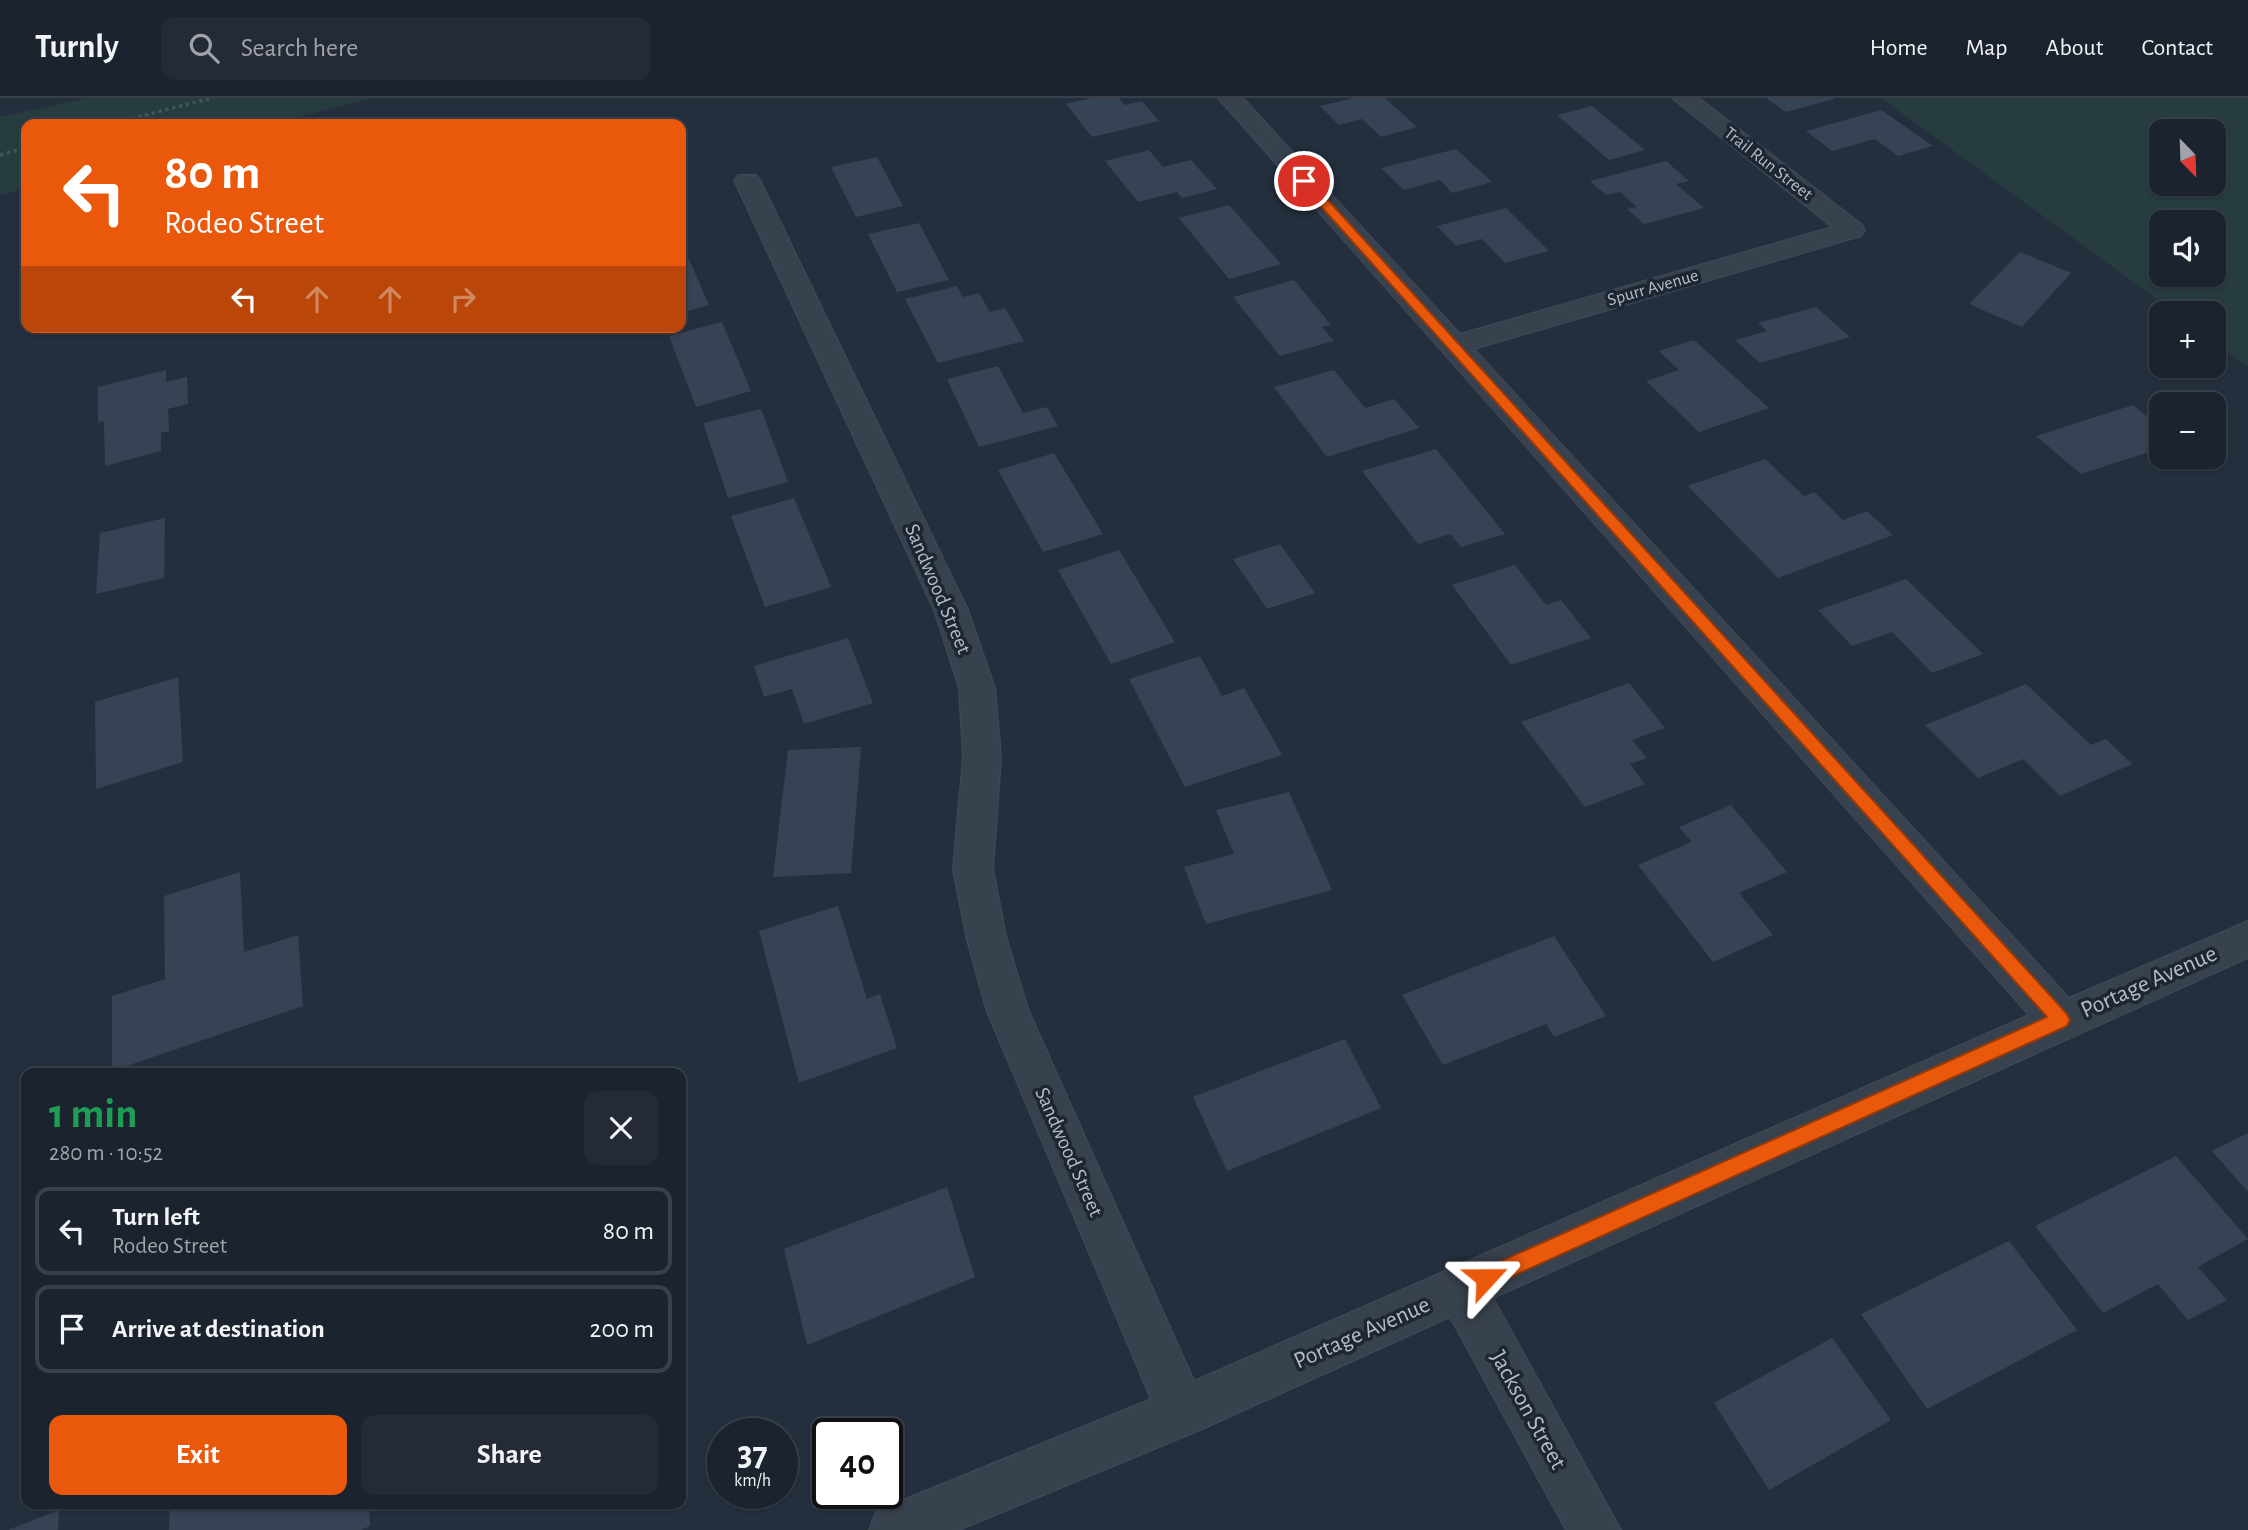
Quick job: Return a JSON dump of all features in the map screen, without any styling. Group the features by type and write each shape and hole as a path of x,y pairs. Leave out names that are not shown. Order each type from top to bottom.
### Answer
{"street":[{"path":"1230,98 2061,1020"},
{"name":"Trail Run Street","path":"1684,98 1852,230"},
{"name":"Sandwood Street","path":"747,180 951,610 977,688 982,757 973,869 986,936 1007,1009 1182,1412"},
{"name":"Spurr Avenue","path":"1453,346 1852,230"},
{"name":"Portage Avenue","path":"895,1530 1182,1412 2248,939"},
{"name":"Jackson Street","path":"1461,1289 1595,1530"}],"path":[{"path":"130,119 212,98"},
{"path":"0,155 21,149"}],"green space":[{"path":"88,98 373,98 291,119 21,119 21,189 0,195 0,117"},
{"path":"1881,98 2248,98 2248,368 2226,351 2226,301 2160,301"}],"building":[{"path":"1091,98 1119,98 1125,105 1142,101 1159,121 1092,137 1066,104"},
{"path":"1353,98 1385,98 1417,127 1381,137 1362,119 1339,125 1320,106"},
{"path":"1766,98 1834,98 1834,99 1786,112"},
{"path":"1592,106 1645,150 1609,160 1557,115"},
{"path":"1881,110 1933,146 1898,156 1875,139 1832,151 1806,131"},
{"path":"1456,149 1492,182 1452,193 1440,180 1404,190 1381,168"},
{"path":"1149,150 1163,167 1191,160 1217,189 1182,198 1177,192 1138,202 1105,161"},
{"path":"877,157 903,206 856,217 831,167"},
{"path":"1666,161 1689,181 1676,184 1704,208 1644,224 1627,209 1637,207 1620,192 1606,195 1590,181"},
{"path":"1229,205 1281,264 1229,279 1179,218"},
{"path":"1506,208 1549,251 1505,263 1482,239 1456,246 1437,226"},
{"path":"919,223 949,280 897,292 868,234"},
{"path":"686,252 709,305 686,312"},
{"path":"2020,252 2071,273 2022,327 1969,304"},
{"path":"1294,280 1331,325 1322,327 1334,341 1280,356 1233,297"},
{"path":"957,286 963,297 979,293 990,312 1005,308 1024,341 938,363 905,299"},
{"path":"1816,307 1850,337 1760,363 1735,340 1767,331 1758,323"},
{"path":"722,322 751,391 696,407 669,336"},
{"path":"1694,340 1769,408 1699,432 1646,381 1679,370 1659,351"},
{"path":"998,366 1023,413 1047,407 1058,426 979,447 947,379"},
{"path":"166,370 166,382 187,377 188,404 168,409 169,431 161,433 161,451 105,466 104,421 98,422 98,387"},
{"path":"1334,370 1365,408 1394,399 1419,428 1327,457 1274,387"},
{"path":"2133,405 2149,418 2149,452 2081,474 2036,436"},
{"path":"761,409 788,482 728,498 703,423"},
{"path":"1436,449 1505,534 1461,547 1450,534 1418,544 1362,471"},
{"path":"1054,453 1103,534 1043,552 998,470"},
{"path":"1765,459 1804,496 1814,492 1843,520 1867,511 1893,535 1778,578 1688,486"},
{"path":"794,498 831,587 765,607 731,516"},
{"path":"165,518 164,578 96,594 100,533"},
{"path":"1280,544 1315,593 1267,609 1233,559"},
{"path":"1119,550 1175,642 1111,664 1058,570"},
{"path":"1515,565 1546,605 1561,600 1591,638 1511,665 1452,585"},
{"path":"1906,579 1983,654 1932,673 1892,632 1852,646 1818,610"},
{"path":"848,638 873,703 804,724 792,689 764,697 754,666"},
{"path":"1200,656 1222,696 1244,688 1282,755 1185,787 1129,679"},
{"path":"178,677 183,762 96,789 95,702"},
{"path":"1629,683 1665,728 1632,740 1647,758 1630,764 1645,784 1585,807 1521,722"},
{"path":"2026,684 2091,745 2106,739 2132,764 2060,796 2023,759 1978,778 1925,725"},
{"path":"861,747 851,873 773,877 788,750"},
{"path":"1289,792 1332,890 1206,924 1184,867 1234,854 1216,810"},
{"path":"1731,805 1787,872 1739,893 1773,935 1713,962 1638,865 1692,842 1679,827"},
{"path":"240,872 244,952 298,935 303,1006 121,1068 112,1068 112,996 165,979 164,896"},
{"path":"838,906 867,999 880,994 897,1048 799,1083 759,931"},
{"path":"1554,936 1606,1016 1554,1037 1546,1024 1443,1065 1402,995"},
{"path":"1345,1039 1381,1108 1227,1171 1193,1097"},
{"path":"2248,1133 2248,1192 2212,1151"},
{"path":"2176,1156 2248,1239 2198,1267 2227,1300 2188,1320 2158,1284 2103,1313 2035,1226"},
{"path":"947,1187 975,1277 807,1345 784,1249"},
{"path":"2009,1241 2077,1330 1927,1409 1861,1314"},
{"path":"1832,1338 1891,1420 1769,1490 1714,1403"},
{"path":"170,1509 369,1509 370,1526 361,1530 169,1530"},
{"path":"59,1510 58,1530 8,1530"}],"route":[{"path":"1304,181 2061,1020 1486,1278"}]}
